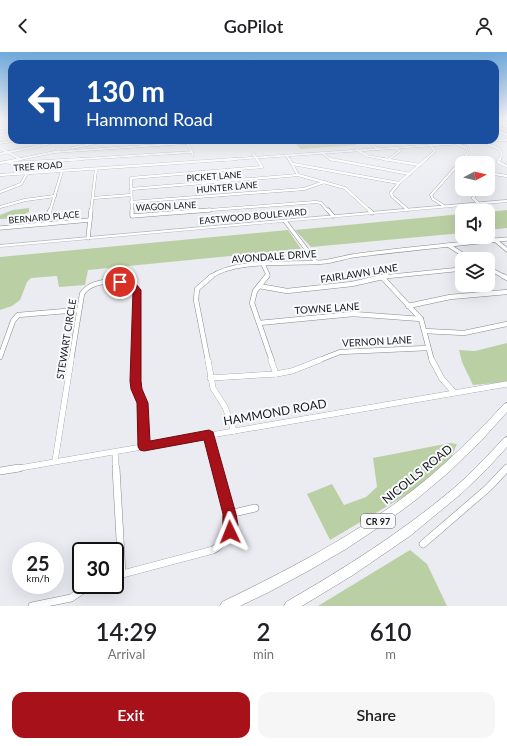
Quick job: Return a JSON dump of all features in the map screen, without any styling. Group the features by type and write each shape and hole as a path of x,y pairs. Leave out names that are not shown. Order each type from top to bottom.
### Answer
{"highway":[{"name":"NICOLLS ROAD","path":"226,606 311,563 356,536 403,504 442,473 507,406"},
{"name":"CR 97","path":"290,606 340,577 401,537 466,484 507,441"}],"street":[{"path":"0,154 43,145"},
{"path":"0,163 89,145"},
{"path":"56,152 161,145"},
{"path":"189,145 193,155"},
{"path":"372,145 378,149"},
{"path":"408,210 391,194 391,191 435,151 430,145"},
{"name":"TREE ROAD","path":"0,175 430,145"},
{"path":"460,145 466,148 468,152 465,156"},
{"path":"489,145 500,150 502,154 498,162 507,166"},
{"path":"0,148 20,159"},
{"path":"389,159 400,151 396,148"},
{"path":"357,150 365,155 420,165"},
{"path":"4,162 12,164 192,152"},
{"path":"253,153 256,157"},
{"path":"322,153 332,160 410,174"},
{"path":"286,155 293,164 298,175"},
{"name":"WAGON LANE","path":"256,157 262,167 135,177 130,179 131,214 134,216 316,202 321,203 333,216"},
{"path":"293,164 399,183"},
{"path":"0,192 20,184 30,168"},
{"path":"444,206 433,199 431,195 455,168"},
{"path":"88,238 96,169"},
{"path":"46,224 62,171"},
{"name":"PICKET LANE","path":"131,189 298,175 344,188 372,213"},
{"path":"495,175 507,176"},
{"name":"HUNTER LANE","path":"131,202 304,188 324,182"},
{"path":"93,198 131,195"},
{"path":"0,207 25,200 55,196"},
{"path":"474,196 473,198 479,204"},
{"name":"EASTWOOD BOULEVARD","path":"479,204 507,201"},
{"name":"EASTWOOD BOULEVARD","path":"0,246 455,205"},
{"name":"BERNARD PLACE","path":"0,228 90,220"},
{"path":"285,221 316,262"},
{"name":"AVONDALE DRIVE","path":"495,240 507,239"},
{"path":"495,240 507,250"},
{"name":"AVONDALE DRIVE","path":"234,431 230,418 213,388 210,378 196,300 197,289 217,272 230,268 264,264 316,262 357,254 457,244"},
{"path":"448,245 459,252"},
{"path":"264,264 268,275 251,297 276,374"},
{"name":"FAIRLAWN LANE","path":"260,286 287,291 352,284 382,277 455,270"},
{"path":"495,272 507,278"},
{"path":"382,277 421,319 428,348 437,371 454,392"},
{"name":"STEWART CIRCLE","path":"55,461 78,310 82,293 85,289 92,286 126,282 132,284 136,288 136,389 143,403 144,447"},
{"path":"408,306 450,297 507,292"},
{"path":"0,357 13,321 18,315 78,310"},
{"name":"TOWNE LANE","path":"259,323 353,314 421,319"},
{"path":"425,331 464,333 506,325"},
{"name":"VERNON LANE","path":"210,378 276,374 303,367 340,352 428,348"},
{"name":"HAMMOND ROAD","path":"0,471 507,384"},
{"path":"124,574 213,550 219,547 227,539 231,525 230,514 209,435"},
{"path":"116,452 118,542"},
{"path":"422,544 483,493 507,468"},
{"path":"230,514 255,508"},
{"path":"32,606 71,598 77,594"}],"green space":[{"path":"297,145 357,145 301,149"},
{"path":"29,208 29,212 18,218 0,219 0,215 13,210"},
{"path":"507,210 507,228 495,229 495,211"},
{"path":"455,215 455,234 311,247 295,230"},
{"path":"288,230 301,249 88,270 85,285 59,287 57,276 31,278 27,282 20,300 12,306 0,310 0,257"},
{"path":"507,343 507,382 473,385 462,362 459,350 475,351"},
{"path":"450,443 457,444 451,458 413,491 330,540 307,494 332,484 344,505 366,497 377,487 373,458"},
{"path":"410,550 427,564 447,606 318,606"}],"route":[{"path":"120,282 132,284 137,290 136,389 143,403 144,447 209,435 230,514 230,532"}]}
